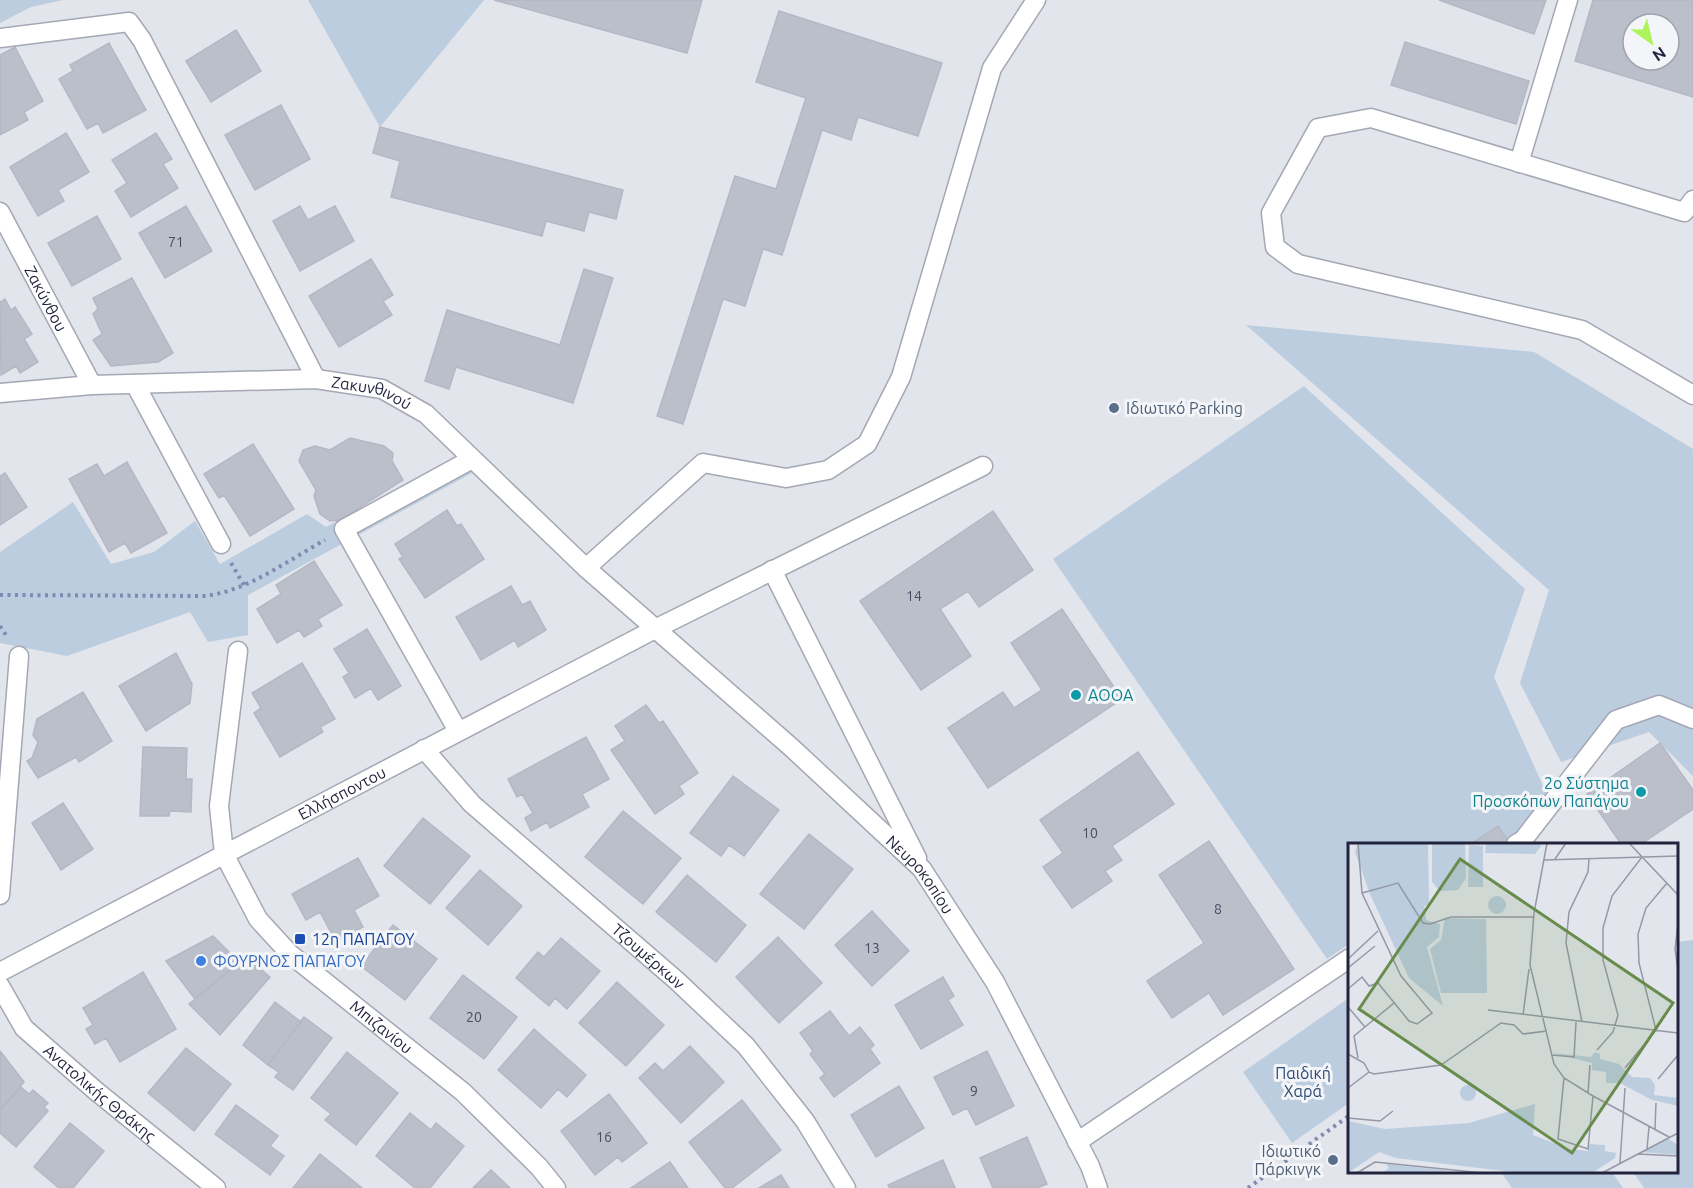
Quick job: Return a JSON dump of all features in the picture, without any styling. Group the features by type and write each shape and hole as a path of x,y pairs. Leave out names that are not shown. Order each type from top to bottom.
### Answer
{"street":[{"path":"586,568 703,463 786,478 828,470 867,444 902,377 992,68 1036,0"},
{"path":"1519,163 1568,0"},
{"path":"0,38 129,22 142,40 316,379"},
{"path":"1693,200 1684,212 1371,118 1318,128 1271,213 1275,247 1298,264 1582,330 1693,394"},
{"name":"Ζακύνθου","path":"0,212 92,384"},
{"name":"Ζακυνθινού","path":"0,393 92,384 316,379 382,390 426,414 586,568 655,629"},
{"path":"135,384 221,544"},
{"path":"458,731 344,529 472,459"},
{"name":"Ελλήσποντου","path":"0,972 655,629 983,466"},
{"path":"772,570 922,869"},
{"name":"Νευροκοπίου","path":"655,629 792,748 922,869 995,982 1098,1188"},
{"path":"224,854 219,807 238,651"},
{"path":"0,896 19,656"},
{"path":"1518,843 1523,840 1616,720 1659,705 1693,719"},
{"name":"Τζουμέρκων","path":"424,749 472,804 676,980 746,1046 805,1121 846,1188"},
{"name":"Μπιζανίου","path":"224,854 258,919 290,954 463,1092 539,1167 556,1188"},
{"path":"1077,1142 1348,958"},
{"name":"Ανατολικής Θράκης","path":"0,986 24,1028 96,1091 216,1188"}],"path":[{"path":"0,595 206,596 224,593 244,586 344,529"},
{"path":"1248,1188 1348,1116"}],"green space":[{"path":"0,0 63,0 31,7 0,23"},
{"path":"308,0 484,0 380,127"},
{"path":"1246,325 1534,352 1693,449 1693,776 1649,732 1561,762 1520,683 1549,590"},
{"path":"1304,386 1525,589 1494,677 1554,810 1504,843 1348,843 1348,945 1327,959 1053,559"},
{"path":"455,458 472,473 248,595 248,635 208,642 190,612 67,656 0,643 0,552 73,502 111,564 154,552 195,521 220,564 307,514 326,527"},
{"path":"1693,940 1693,1188 1644,1188 1634,1173 1678,1173 1678,942"},
{"name":"Παιδική Χαρά","path":"1346,1000 1348,1002 1348,1104 1292,1143 1243,1072"},
{"path":"1502,1173 1613,1173 1623,1188 1512,1188"}],"building":[{"path":"494,0 702,0 687,53"},
{"path":"1439,0 1546,0 1534,34"},
{"path":"1593,0 1693,0 1693,97 1575,61"},
{"path":"779,11 942,63 918,136 858,117 851,140 822,130 782,255 763,249 745,306 723,299 683,424 657,416 735,176 776,189 806,98 756,82"},
{"path":"236,30 261,71 211,102 186,61"},
{"path":"1405,42 1529,81 1516,124 1391,85"},
{"path":"109,43 146,110 103,133 98,123 87,129 59,79 73,71 70,65"},
{"path":"15,47 43,101 24,112 28,120 0,135 0,55"},
{"path":"281,105 310,159 255,190 225,135"},
{"path":"380,127 623,190 616,219 589,212 584,231 546,221 542,236 391,197 400,161 373,153"},
{"path":"66,133 89,172 58,190 64,201 38,216 10,167"},
{"path":"156,133 172,159 163,164 178,188 131,217 115,191 127,183 112,160"},
{"path":"186,206 212,251 165,278 139,233"},
{"path":"300,206 308,220 335,206 354,241 300,271 273,221"},
{"path":"97,216 121,259 72,286 48,243"},
{"path":"371,259 393,295 383,301 392,315 339,347 309,296"},
{"path":"584,269 613,278 573,403 456,367 449,389 425,381 447,310 560,345"},
{"path":"132,278 173,353 158,362 111,366 93,340 102,334 93,314 98,309 93,298"},
{"path":"5,299 11,310 15,307 32,334 24,339 38,362 20,373 16,366 1,375 0,302"},
{"path":"350,438 384,446 393,453 392,461 403,480 340,520 330,521 320,514 314,496 316,490 299,461 303,450 315,446 330,450"},
{"path":"253,444 294,509 250,536 224,495 219,498 204,474"},
{"path":"127,462 167,533 131,553 125,543 109,552 69,479 97,464 104,476"},
{"path":"5,473 27,507 0,525 0,476"},
{"path":"447,510 457,526 461,524 484,559 425,598 399,559 403,557 395,544"},
{"path":"993,511 1033,570 979,607 968,591 940,609 971,656 921,690 860,601"},
{"path":"314,561 342,605 318,619 322,626 304,637 299,630 277,643 257,609 281,594 276,585"},
{"path":"511,586 522,605 530,601 546,630 518,647 515,640 481,660 456,617"},
{"name":"AOOA","path":"1062,609 1122,699 988,788 948,728 1003,692 1014,708 1042,690 1011,643"},
{"path":"367,629 401,686 378,700 371,688 355,698 343,677 349,673 334,649"},
{"path":"176,653 192,684 190,703 146,731 119,686"},
{"path":"302,663 335,719 320,727 323,732 280,757 254,713 261,708 252,693"},
{"path":"83,692 112,741 79,762 76,757 38,778 27,761 32,758 38,742 33,735 37,719"},
{"path":"646,705 659,723 663,721 698,773 679,786 684,794 655,814 611,750 625,741 615,726"},
{"path":"586,737 609,779 582,794 589,807 550,828 547,822 531,831 525,818 533,813 522,794 517,797 508,779"},
{"name":"2ο Σύστημα Προσκόπων Παπάγου","path":"1660,743 1693,790 1693,809 1642,843 1620,843 1587,794"},
{"path":"143,747 187,748 186,779 192,779 191,812 170,811 169,816 140,816"},
{"name":"AOOA","path":"1138,752 1174,804 1112,846 1122,860 1105,871 1112,881 1072,908 1043,867 1063,853 1040,820"},
{"path":"733,776 779,810 744,856 729,845 721,856 690,833"},
{"path":"63,803 93,849 61,870 32,823"},
{"path":"623,811 681,858 643,904 585,857"},
{"path":"423,818 470,856 430,904 384,866"},
{"path":"1498,826 1509,843 1472,843"},
{"path":"809,834 853,869 804,929 760,894"},
{"path":"1209,841 1294,969 1223,1015 1209,993 1172,1018 1147,981 1204,943 1159,875"},
{"path":"358,858 379,896 354,910 363,927 336,942 320,912 306,920 292,894"},
{"path":"480,870 522,906 488,945 446,908"},
{"path":"687,875 746,925 716,962 656,912"},
{"path":"872,911 909,951 872,986 835,945"},
{"path":"393,925 437,959 405,1000 361,966"},
{"path":"213,936 239,962 195,999 166,961"},
{"path":"778,937 822,983 779,1023 736,977"},
{"path":"561,938 600,971 567,1009 555,998 549,1006 516,978 538,952 544,957"},
{"path":"246,957 270,977 220,1035 189,1004"},
{"path":"143,972 176,1029 120,1062 106,1038 95,1044 86,1029 93,1025 83,1008"},
{"path":"463,975 517,1017 484,1059 430,1018"},
{"path":"943,977 954,996 948,1000 963,1025 921,1049 895,1005"},
{"path":"617,982 664,1025 626,1066 579,1023"},
{"path":"275,1002 301,1022 268,1065 243,1045"},
{"path":"830,1011 849,1036 860,1027 874,1045 870,1049 880,1063 834,1097 820,1078 825,1074 810,1054 813,1051 800,1033"},
{"path":"304,1017 332,1038 293,1090 275,1077 279,1072 268,1065"},
{"path":"534,1029 586,1075 567,1097 558,1089 541,1108 498,1070"},
{"path":"690,1046 724,1082 681,1123 639,1078 655,1063 663,1071"},
{"path":"186,1048 231,1084 194,1131 148,1093"},
{"path":"0,1051 24,1082 0,1110"},
{"path":"987,1051 1014,1106 976,1125 967,1108 953,1115 934,1077"},
{"path":"347,1052 398,1093 356,1145 325,1120 331,1114 311,1098"},
{"path":"899,1086 924,1128 876,1157 851,1115"},
{"path":"21,1087 29,1094 33,1090 48,1103 44,1107 48,1111 16,1147 0,1133 0,1110"},
{"path":"609,1094 647,1143 622,1162 618,1157 595,1175 561,1131"},
{"path":"742,1100 781,1150 732,1188 725,1188 689,1142"},
{"path":"236,1105 278,1136 270,1146 284,1156 270,1175 215,1134"},
{"path":"410,1113 431,1130 436,1123 464,1146 430,1188 415,1188 376,1156"},
{"path":"70,1123 104,1151 73,1188 59,1188 34,1167"},
{"path":"1027,1137 1047,1184 1037,1188 993,1188 980,1158"},
{"path":"320,1154 362,1188 293,1188"},
{"path":"943,1160 955,1188 890,1188 888,1185"},
{"path":"670,1162 688,1188 631,1188"},
{"path":"491,1170 510,1188 473,1188"},
{"path":"781,1175 789,1188 759,1188"}],"place":[{"name":"Ιδιωτικό Parking","path":"1114,408"},
{"name":"AOOA","path":"1076,695"},
{"name":"2ο Σύστημα Προσκόπων Παπάγου","path":"1641,792"},
{"name":"12η ΠΑΠΑΓΟΥ","path":"300,939"},
{"name":"ΦΟΥΡΝΟΣ ΠΑΠΑΓΟΥ","path":"201,961"},
{"name":"Ιδιωτικό Πάρκινγκ","path":"1333,1160"}]}
